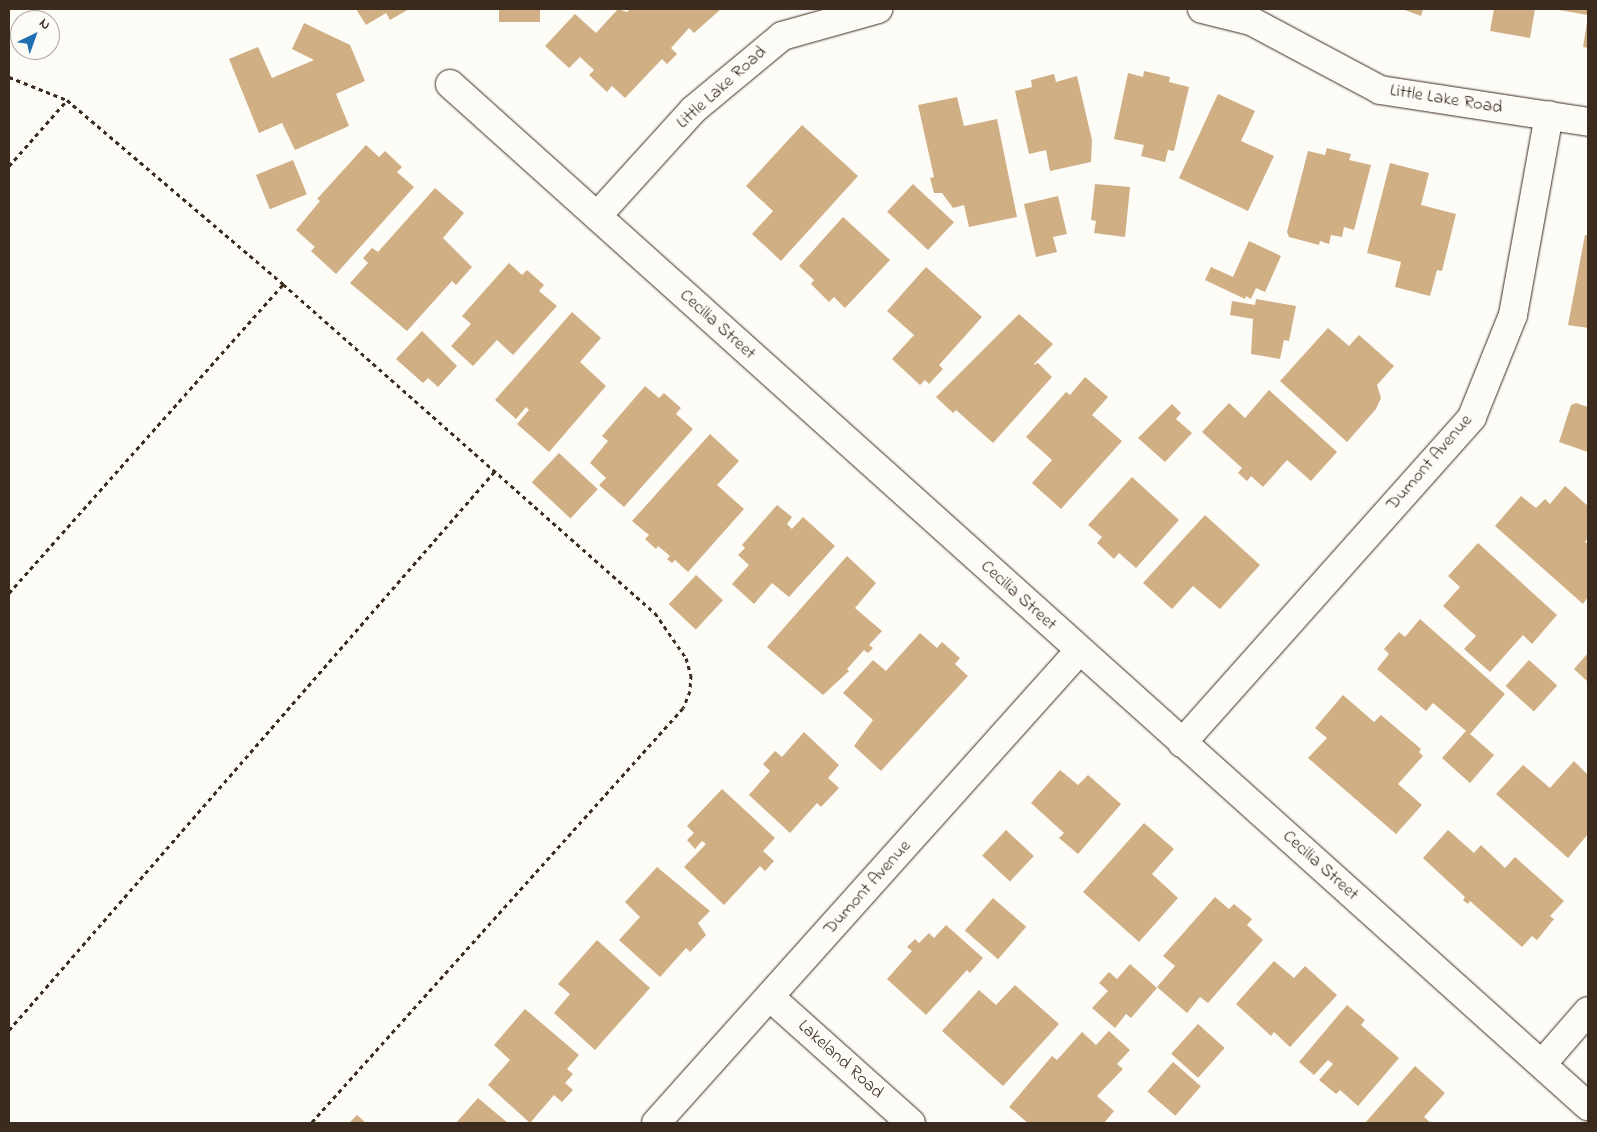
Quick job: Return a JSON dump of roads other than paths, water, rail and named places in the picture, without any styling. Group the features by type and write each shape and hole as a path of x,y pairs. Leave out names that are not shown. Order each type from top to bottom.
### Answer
{"street":[{"name":"Little Lake Road","path":"597,216 694,110 782,36 878,9"},
{"name":"Little Lake Road","path":"1202,9 1251,21 1380,90 1588,122"},
{"name":"Cecilia Street","path":"450,84 1079,651 1588,1106"},
{"name":"Dumont Avenue","path":"1182,743 1472,417 1513,315 1549,115"},
{"name":"Dumont Avenue","path":"656,1123 1079,651"},
{"name":"Lakeland Road","path":"770,997 911,1123"},
{"path":"1542,1064 1588,1010"}]}
